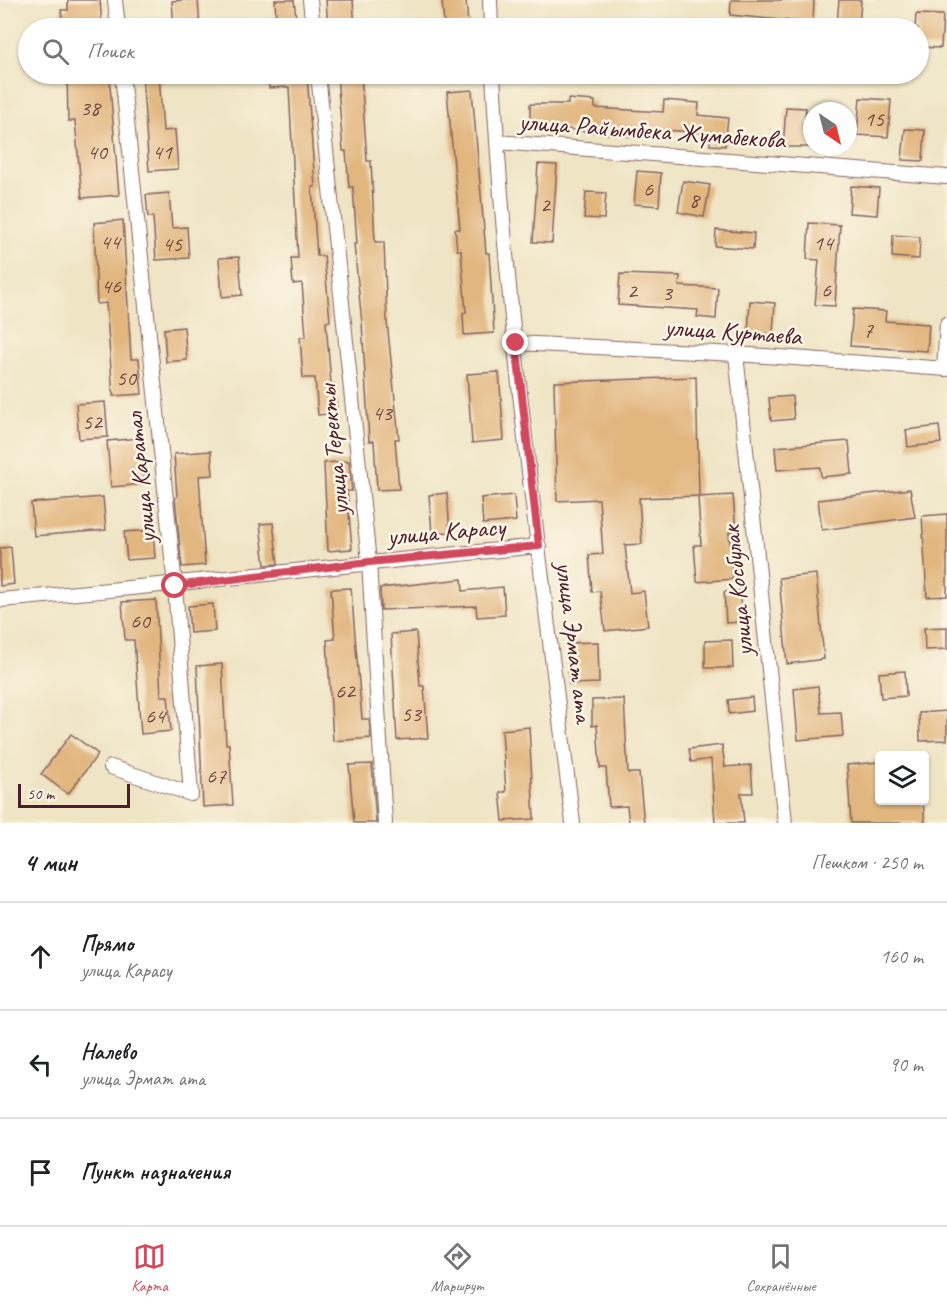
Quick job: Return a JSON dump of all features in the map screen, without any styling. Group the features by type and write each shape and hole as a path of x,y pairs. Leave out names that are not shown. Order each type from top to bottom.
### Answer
{"street":[{"path":"115,0 117,18"},
{"path":"310,0 312,18"},
{"path":"490,0 491,18"},
{"name":"улица Каратал","path":"111,767 191,794 175,586 124,84"},
{"name":"улица Теректы","path":"319,84 369,562 385,823"},
{"name":"улица Эрмат ата","path":"494,84 516,343 573,823"},
{"name":"улица Райымбека Жумабекова","path":"497,142 947,177"},
{"path":"945,369 947,324"},
{"name":"улица Куртаева","path":"516,343 736,354 945,369"},
{"name":"улица Косбулак","path":"736,354 785,823"},
{"name":"улица Карасу","path":"0,600 175,586 369,562 539,546"}],"building":[{"path":"68,0 100,0 101,18 62,18 61,10 68,10"},
{"path":"198,0 199,18 173,18 172,1"},
{"path":"275,0 294,0 296,18 276,18"},
{"path":"326,0 353,0 354,18 327,18"},
{"path":"442,0 466,0 468,18 443,18"},
{"path":"731,0 814,0 813,18 761,18 730,15"},
{"path":"839,0 861,0 860,18 838,18"},
{"path":"916,14 943,15 941,48 929,47 929,18 916,18"},
{"path":"67,84 110,84 119,195 82,198 75,121 68,121"},
{"path":"143,84 160,84 163,131 175,130 178,169 149,171"},
{"path":"269,84 308,84 317,256 324,256 330,321 326,322 331,384 335,384 337,413 318,415 315,378 303,378 300,337 306,337 302,283 293,284 291,258 298,258 289,87 269,88"},
{"path":"338,84 362,84 367,161 371,161 375,242 384,242 387,321 399,439 395,439 399,489 377,490 374,441 369,441 362,323 354,244 357,244 353,187 349,187 346,151 343,151"},
{"path":"472,90 486,253 489,253 494,333 464,335 463,314 466,313 461,250 457,250 455,229 460,229 447,92"},
{"path":"860,98 891,100 888,137 857,135"},
{"path":"568,99 595,101 595,108 663,112 664,100 699,103 698,115 728,118 725,146 710,145 711,133 644,129 643,138 566,129 530,129 530,104 568,104"},
{"path":"786,107 803,108 803,147 783,147"},
{"path":"905,129 925,130 923,161 902,160"},
{"path":"538,164 557,165 552,243 533,242"},
{"path":"637,171 661,173 659,206 634,204"},
{"path":"683,181 710,185 704,217 678,212"},
{"path":"851,186 879,188 877,215 849,213"},
{"path":"586,192 606,193 604,219 584,218"},
{"path":"169,193 172,228 187,227 189,258 156,260 153,217 148,217 146,195"},
{"path":"123,220 131,359 139,359 142,394 113,396 106,303 97,304 94,223"},
{"path":"809,223 840,225 835,306 815,305 819,260 807,259"},
{"path":"716,230 754,233 753,249 715,246"},
{"path":"893,235 920,237 919,259 892,257"},
{"path":"239,257 242,295 222,297 219,258"},
{"path":"620,274 680,276 679,286 718,288 716,319 697,317 698,310 618,305"},
{"path":"750,301 775,303 773,334 748,333"},
{"path":"853,309 886,311 885,321 929,324 927,351 850,346"},
{"path":"184,327 187,360 166,362 164,329"},
{"path":"499,372 504,440 472,443 467,374"},
{"path":"696,377 699,496 639,498 642,544 625,545 630,593 644,591 648,626 605,631 600,591 592,592 589,555 603,554 599,499 557,501 554,382"},
{"path":"792,396 794,419 771,421 769,398"},
{"path":"105,402 108,437 79,439 76,404"},
{"path":"939,426 941,443 908,447 906,430"},
{"path":"141,438 145,484 111,487 107,441"},
{"path":"849,441 852,474 821,477 820,467 777,470 775,447"},
{"path":"211,451 213,475 199,476 205,565 182,567 175,498 177,497 174,454"},
{"path":"349,461 352,491 347,491 352,549 328,551 324,463"},
{"path":"910,489 915,517 822,530 818,500"},
{"path":"447,493 450,532 432,533 429,495"},
{"path":"514,495 516,521 483,524 481,498"},
{"path":"733,495 736,532 729,532 733,579 697,582 694,545 701,545 698,497"},
{"path":"103,497 106,530 34,536 31,503"},
{"path":"947,514 947,596 927,597 922,516"},
{"path":"273,523 278,564 265,565 260,524"},
{"path":"153,530 155,558 127,560 124,532"},
{"path":"11,547 14,584 0,586 0,548"},
{"path":"816,574 824,659 787,664 779,578"},
{"path":"462,579 463,591 503,587 505,615 477,617 476,606 381,610 380,588"},
{"path":"351,588 362,719 369,719 371,738 333,741 327,640 335,639 331,589"},
{"path":"740,591 741,622 726,623 724,592"},
{"path":"156,600 161,696 168,696 171,731 141,734 134,640 125,640 122,602"},
{"path":"213,604 215,631 190,633 188,606"},
{"path":"947,627 947,649 925,650 924,628"},
{"path":"416,632 420,686 424,686 428,738 397,740 391,634"},
{"path":"732,640 733,668 705,668 705,641"},
{"path":"598,642 599,683 569,684 567,643"},
{"path":"222,664 226,744 229,744 233,805 203,807 197,666"},
{"path":"905,671 906,696 881,698 879,673"},
{"path":"818,686 821,713 841,712 843,736 798,740 794,689"},
{"path":"752,697 753,711 729,714 728,700"},
{"path":"624,699 628,773 639,773 644,823 629,823 627,806 609,807 606,768 600,768 597,725 592,726 592,700"},
{"path":"947,711 947,740 920,741 919,713"},
{"path":"529,727 534,819 503,821 500,792 506,792 502,730"},
{"path":"71,734 98,754 68,794 41,774"},
{"path":"722,745 725,767 751,765 753,793 741,793 744,823 715,823 711,759 691,762 689,749"},
{"path":"875,762 875,805 923,805 925,823 851,823 847,765"},
{"path":"372,764 376,823 354,823 349,765"}],"route":[{"path":"175,586 369,562 539,546 516,343"}]}
